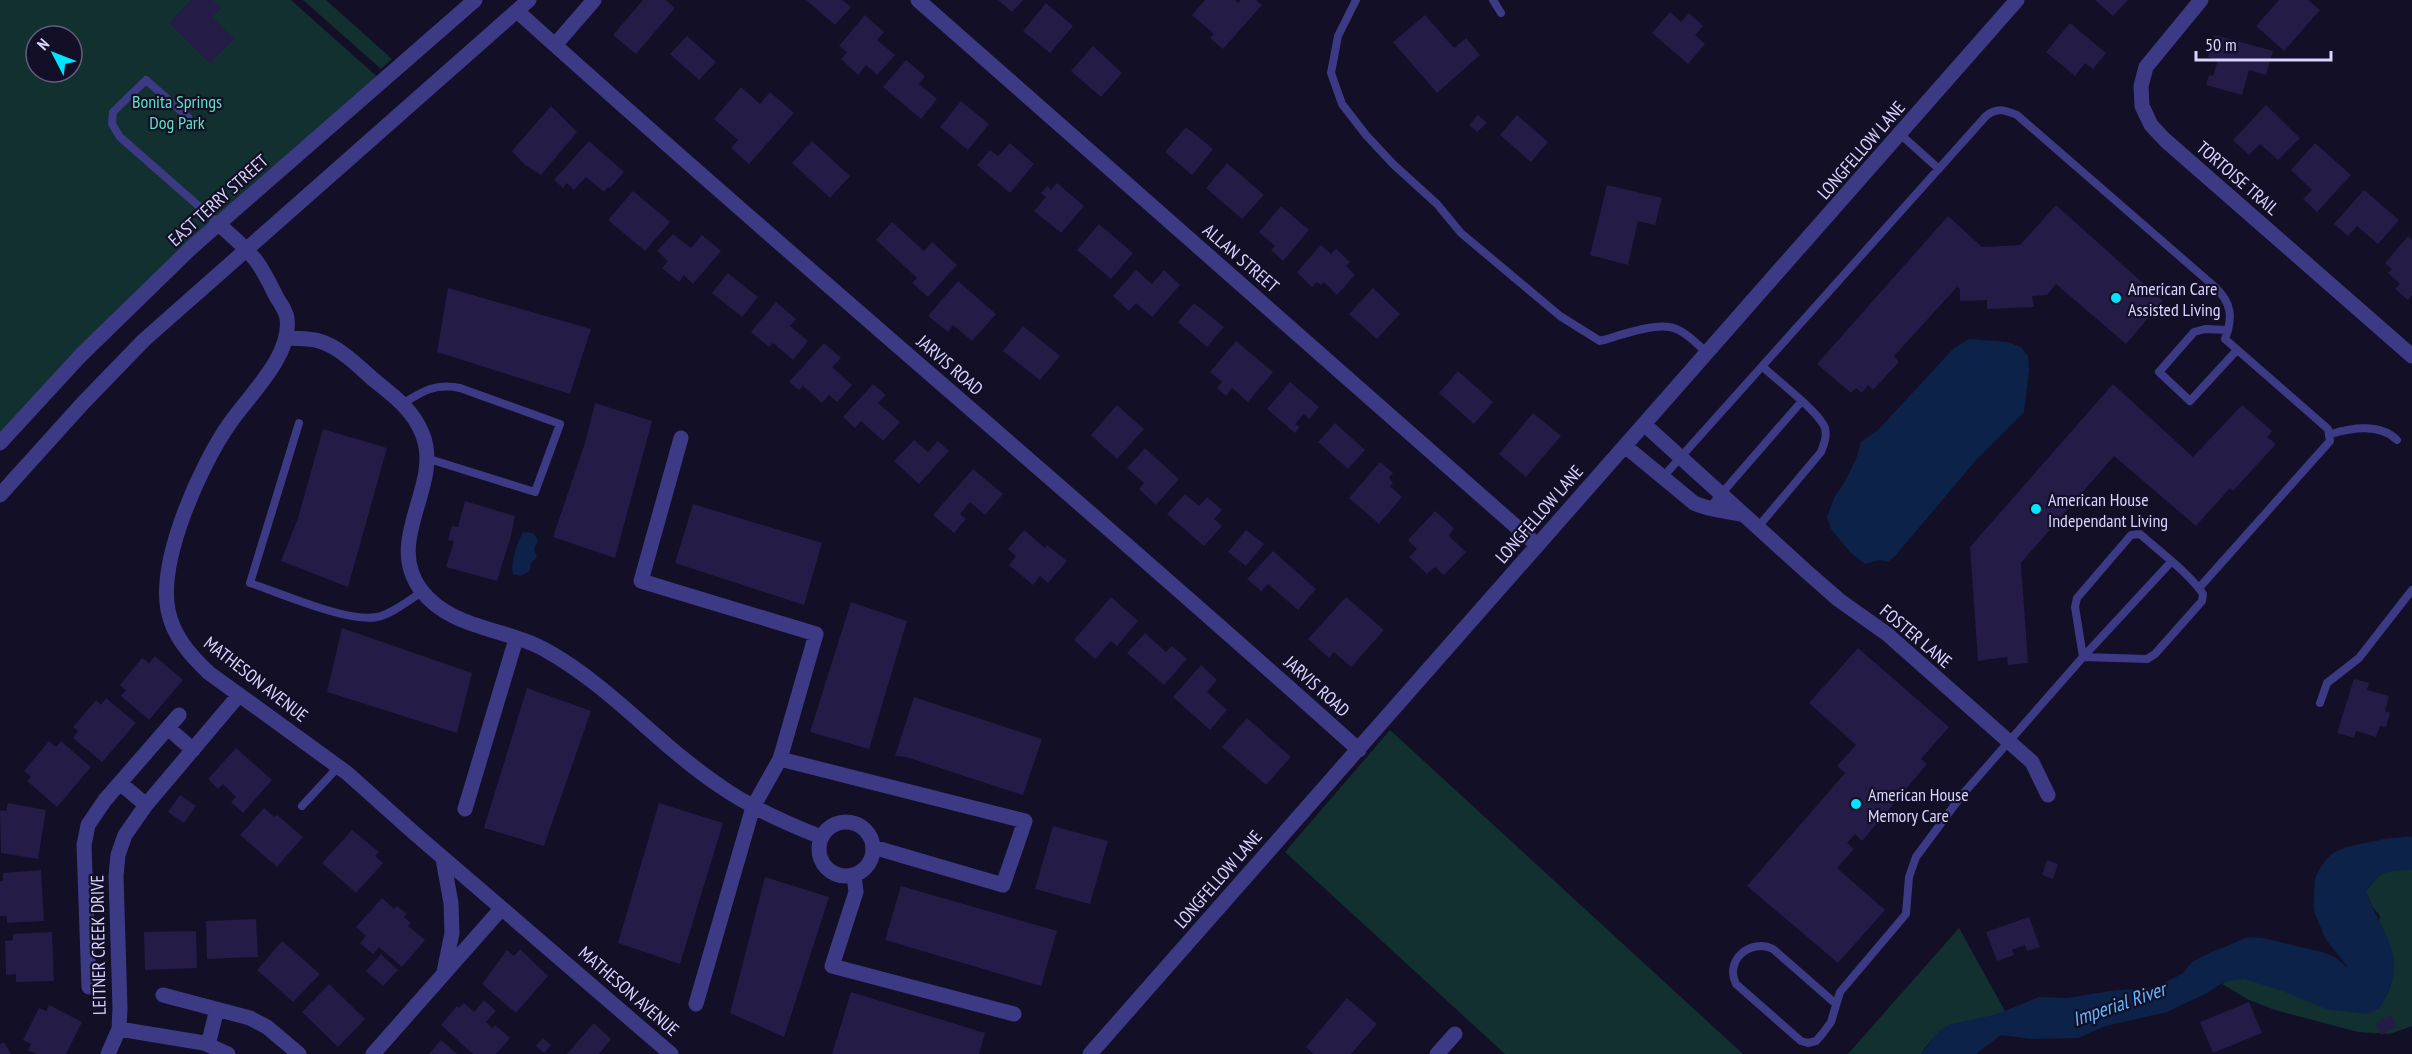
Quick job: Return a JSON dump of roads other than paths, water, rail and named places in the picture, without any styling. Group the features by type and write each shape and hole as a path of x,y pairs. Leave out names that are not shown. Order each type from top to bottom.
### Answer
{"street":[{"name":"EAST TERRY STREET","path":"0,443 81,355 219,224 474,0"},
{"path":"0,495 83,403 137,348 529,0"},
{"path":"555,45 594,0"},
{"name":"ALLAN STREET","path":"918,0 1538,546"},
{"name":"LONGFELLOW LANE","path":"1090,1054 2017,0"},
{"name":"TORTOISE TRAIL","path":"2201,0 2146,67 2141,96 2142,106 2151,125 2165,140 2412,356"},
{"name":"JARVIS ROAD","path":"517,11 775,239 1203,610 1359,750"},
{"path":"219,224 256,261 287,315 288,338 318,341 335,348 402,404 416,420 423,434 426,470 408,535 407,552 413,579 422,592 455,617 546,650 561,659 718,785 753,807 821,837"},
{"name":"MATHESON AVENUE","path":"288,338 278,358 228,425 202,473 183,516 166,573 168,612 176,636 191,656 239,694 339,766 667,1053"},
{"name":"FOSTER LANE","path":"1645,425 1839,600 1887,634 2032,762 2048,795"},
{"path":"681,438 641,581 816,634 780,759 753,807 696,1004"},
{"name":"FOSTER LANE","path":"1625,446 1694,503 1703,508 1752,521"},
{"path":"465,809 516,639"},
{"name":"LEITNER CREEK DRIVE","path":"108,1054 119,1029 117,855 125,835 146,805 239,694"},
{"path":"89,987 84,845 88,825 120,783 179,715"},
{"path":"168,728 193,750"},
{"path":"780,759 1024,821 1003,885 873,847"},
{"path":"120,783 146,805"},
{"path":"851,822 867,831 873,847 868,864 854,875 836,875 828,870 819,855 821,837 833,824 851,822"},
{"path":"443,858 451,903 452,933 444,972"},
{"path":"854,875 856,892 832,966 1014,1014"},
{"path":"373,1054 501,909"},
{"path":"163,995 250,1018 267,1027 299,1054"},
{"path":"208,1045 217,1009"},
{"path":"119,1029 153,1033 208,1045 228,1054"},
{"path":"1437,1054 1455,1034"}],"lane":[{"path":"1356,0 1338,36 1331,73 1342,104 1366,135 1393,164 1437,204 1461,233 1560,316 1600,341 1646,329 1670,327 1686,334 1708,354"},
{"path":"1493,0 1501,13"},
{"path":"188,117 146,80 113,112 112,124 120,137 219,224"},
{"path":"1662,478 1992,112 2006,110 2017,115 2226,298 2230,325 2225,339 2331,434 2330,441 2199,588"},
{"path":"1900,135 1940,169"},
{"path":"2228,330 2205,329 2194,332 2158,372 2190,401 2237,350"},
{"path":"1752,521 1821,452 1826,439 1825,428 1817,416 1763,367"},
{"path":"402,404 423,392 444,385 460,388 560,424 535,492 426,458"},
{"path":"1709,508 1801,402"},
{"path":"299,423 250,583 348,616 367,618 380,617 422,592"},
{"path":"2331,434 2342,430 2366,428 2381,430 2397,440"},
{"path":"2140,534 2199,588 2203,594 2202,601 2155,654 2147,658 2083,657 2075,607 2077,598 2131,535 2140,534"},
{"path":"1836,1004 1765,945 1756,945 1746,951 1733,966 1732,976 1736,984 1801,1041 1809,1044 1816,1041 1831,1022 1840,992 1906,914 1909,877 1916,857 1962,795 2170,562"},
{"path":"2320,703 2327,683 2359,658 2412,590"},
{"path":"302,806 339,766"}],"water":[{"path":"1969,339 2008,342 2021,347 2028,356 2029,370 2024,412 1976,460 1896,555 1888,562 1880,560 1865,564 1851,553 1831,529 1827,517 1835,496 1856,459 1861,442 1878,430 1954,348"},
{"path":"523,532 533,533 538,540 534,550 537,557 531,563 530,571 520,576 513,574 512,564"},
{"path":"2391,844 2412,845 2412,861 2386,871 2366,892 2387,936 2394,962 2389,991 2379,1009 2365,1011 2351,1007 2326,994 2291,966 2277,966 2263,968 2250,975 2230,978 2207,993 2167,1012 2106,1026 2078,1038 2032,1039 2001,1035 1976,1054 1921,1054 1939,1031 1951,1024 1995,1015 2039,997 2067,998 2156,987 2182,974 2192,962 2248,937 2263,938 2322,952 2335,957 2347,967 2350,953 2346,930 2316,877 2323,864 2338,851"}],"waterway":[{"name":"Imperial River","path":"2220,966 2245,962 2287,975 2331,993 2364,997 2373,985 2371,969 2340,931 2330,907 2331,883 2351,863 2412,853"}],"place":[{"name":"American Care Assisted Living","path":"2116,298"},
{"name":"American House Independant Living","path":"2036,509"},
{"name":"American House Memory Care","path":"1856,804"}],"park label":[{"name":"Bonita Springs Dog Park","path":"177,111"}]}
